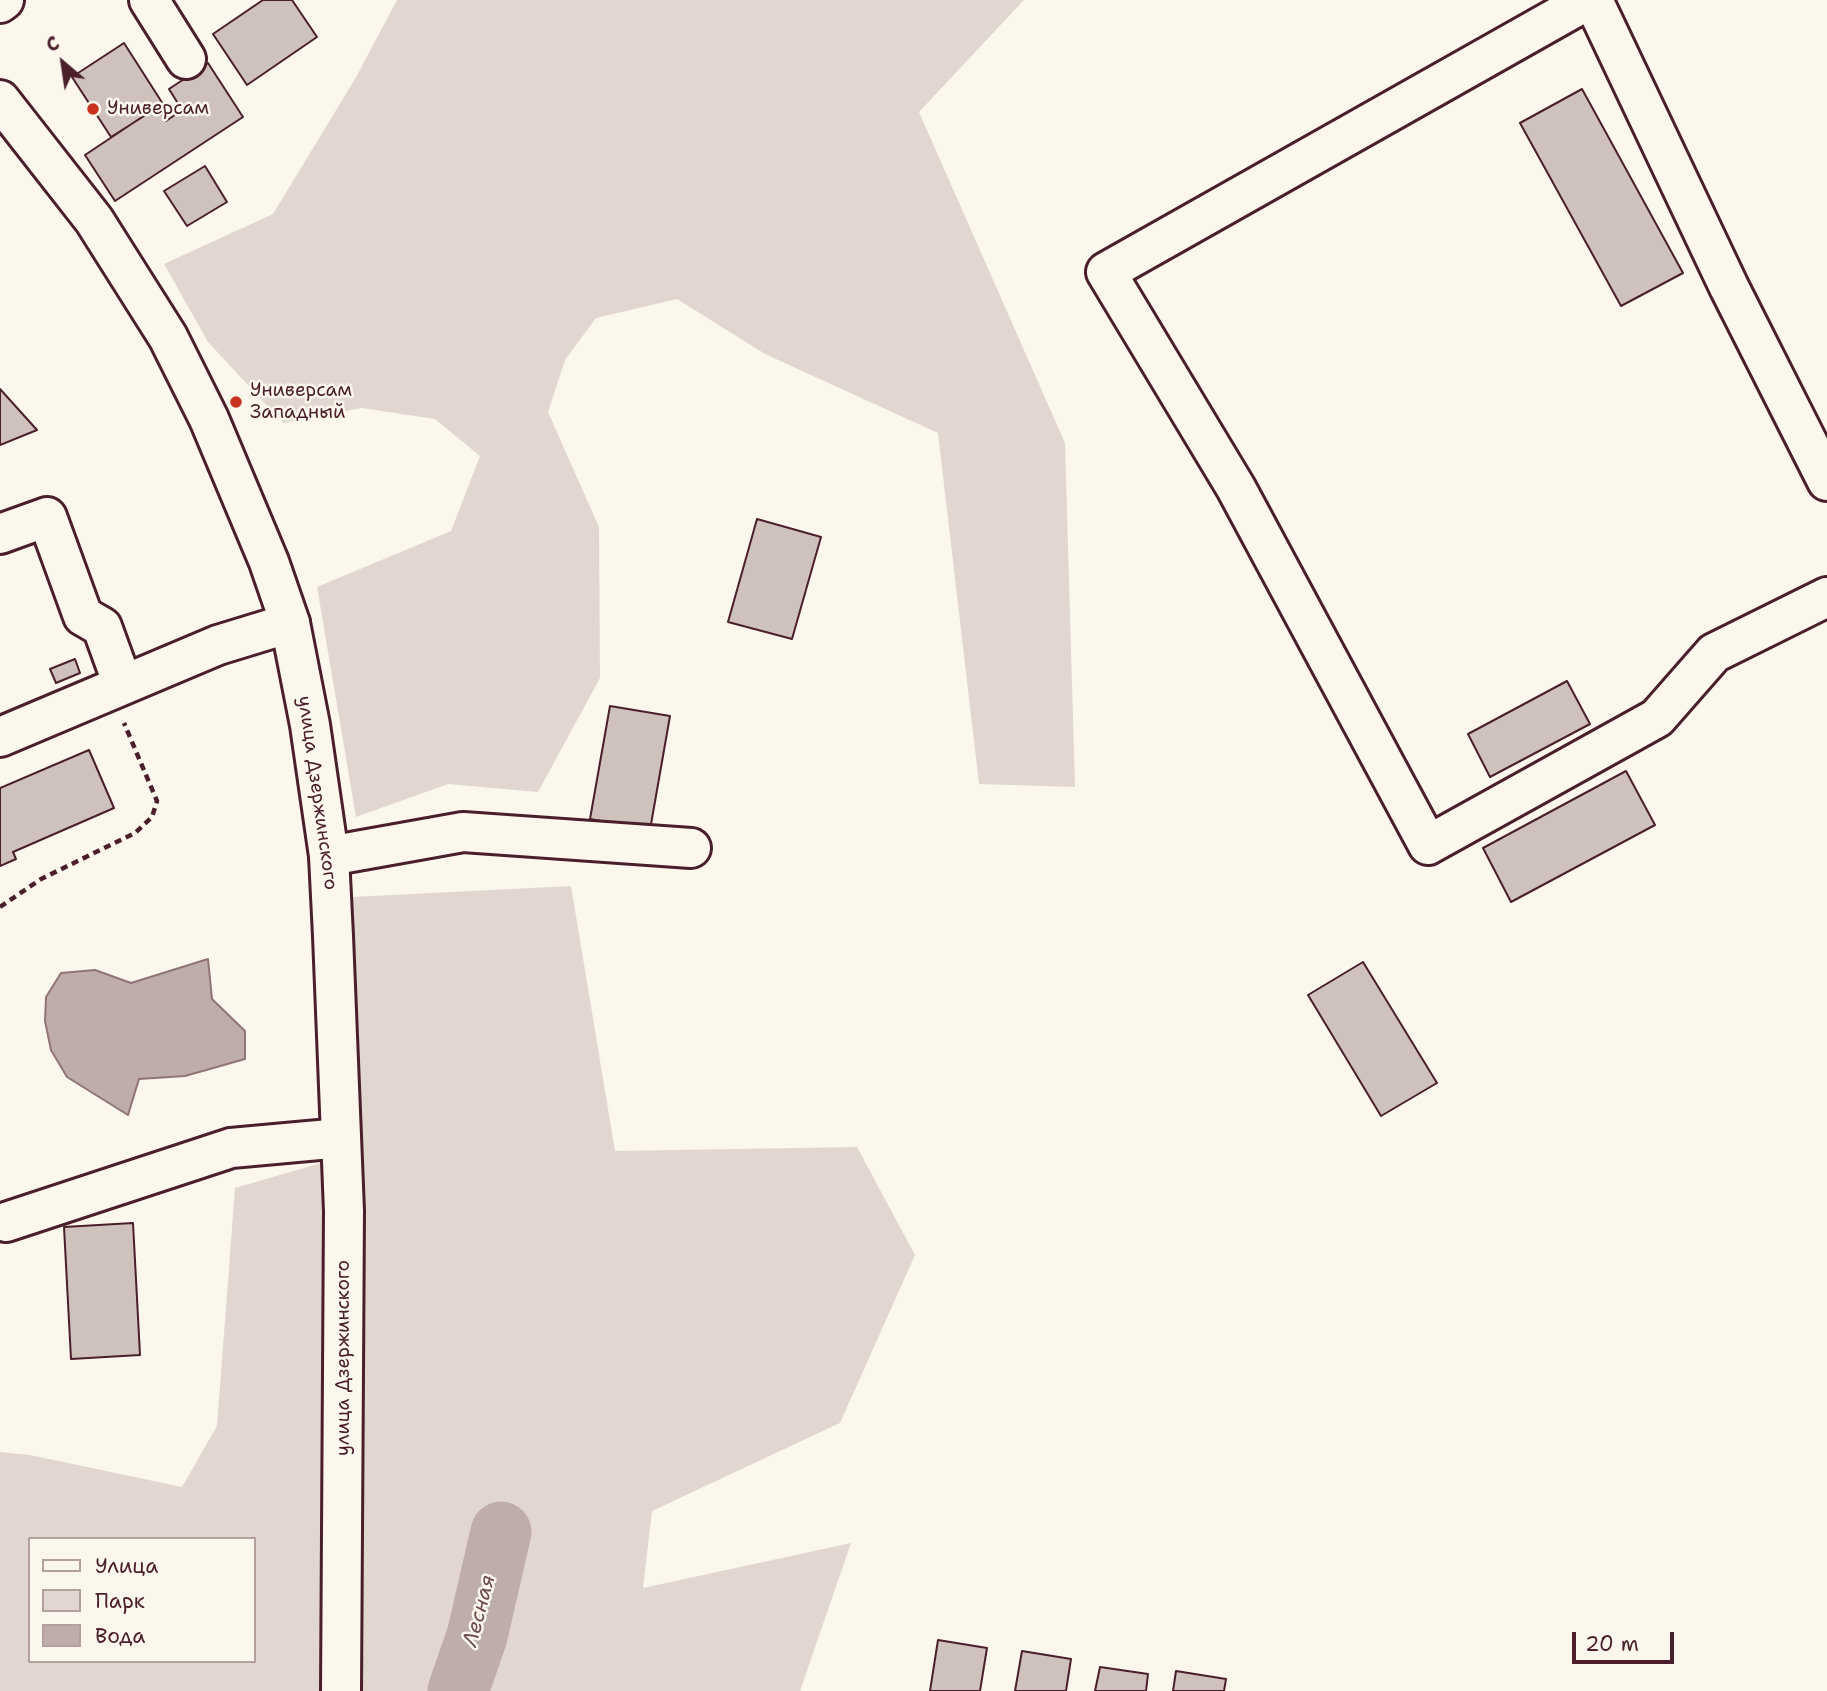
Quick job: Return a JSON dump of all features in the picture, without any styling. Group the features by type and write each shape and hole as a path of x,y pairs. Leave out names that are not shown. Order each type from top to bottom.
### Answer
{"main road":[{"path":"149,0 186,59"},
{"path":"1588,0 1105,272 1236,488 1428,845 1657,718 1714,653 1827,597"},
{"path":"1593,0 1729,287 1827,481"},
{"name":"улица Дзержинского","path":"0,100 94,220 168,337 209,419 269,562 289,623 310,725 329,856 344,1211 341,1691"},
{"path":"0,534 47,517 83,616 102,627 117,688"},
{"path":"0,737 218,645 289,623"},
{"path":"329,856 463,832 691,848"},
{"path":"6,1222 231,1148 341,1138"}],"path":[{"path":"0,907 41,879 135,833 152,817 157,801 117,688"}],"green space":[{"path":"397,0 1024,0 919,112 1065,443 1075,787 979,784 938,433 765,354 677,299 596,318 565,360 548,412 599,527 600,678 538,792 448,784 356,817 317,587 451,531 480,456 435,419 362,408 283,423 208,342 164,264 273,214 355,79"},
{"path":"571,886 615,1151 857,1147 915,1255 840,1423 652,1511 643,1588 851,1543 800,1691 0,1691 0,1452 30,1455 182,1487 217,1426 235,1188 359,1152 352,897"}],"water":[{"path":"208,959 212,999 245,1031 245,1059 185,1076 139,1079 128,1115 67,1077 51,1050 45,1021 46,997 61,973 95,970 131,983"}],"building":[{"path":"263,0 292,0 317,37 247,85 213,34"},
{"path":"124,43 163,104 111,137 72,77"},
{"path":"208,63 243,117 115,201 85,155 157,107 166,121 182,110 169,89"},
{"path":"1582,89 1683,273 1621,306 1520,123"},
{"path":"205,166 227,202 187,226 164,191"},
{"path":"0,389 37,430 0,445"},
{"path":"757,519 821,537 792,639 728,622"},
{"path":"75,659 80,673 56,683 50,669"},
{"path":"1567,681 1590,724 1490,777 1468,734"},
{"path":"610,706 670,716 650,830 590,819"},
{"path":"89,750 114,808 13,852 16,859 0,866 0,788"},
{"path":"1626,771 1655,825 1511,902 1483,848"},
{"path":"1363,962 1437,1083 1381,1116 1308,995"},
{"path":"133,1223 140,1355 71,1359 64,1227"},
{"path":"938,1640 987,1648 980,1691 930,1691"},
{"path":"1022,1651 1071,1659 1066,1691 1015,1691"},
{"path":"1100,1667 1148,1674 1146,1691 1095,1691"},
{"path":"1176,1671 1226,1679 1224,1691 1173,1691"}],"waterway":[{"name":"Лесная","path":"458,1691 477,1636 501,1532"}],"place":[{"name":"Универсам","path":"93,109"},
{"name":"Универсам Западный","path":"236,402"}]}
